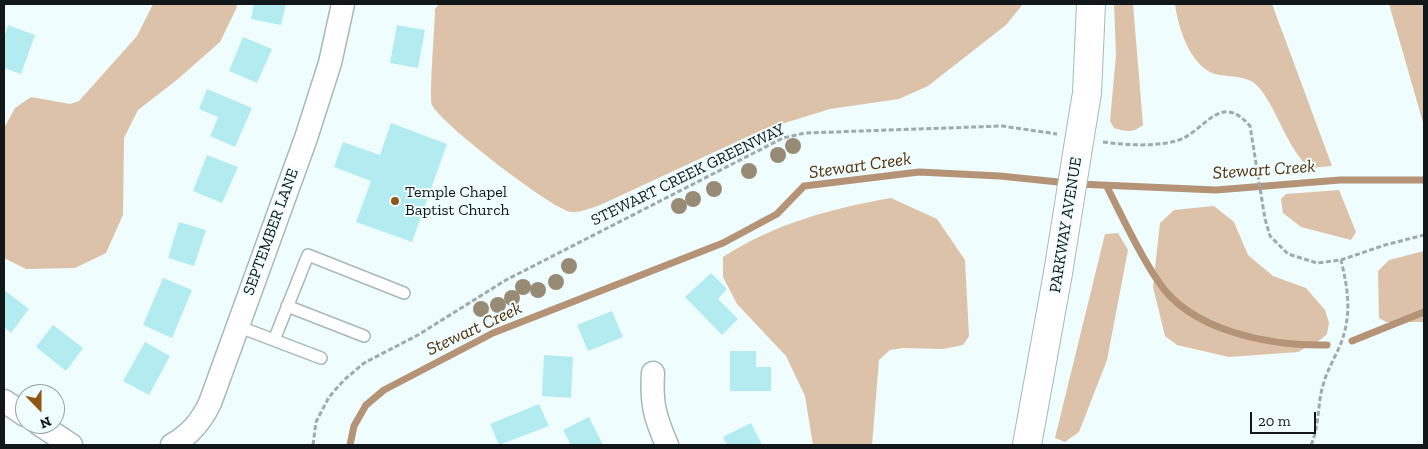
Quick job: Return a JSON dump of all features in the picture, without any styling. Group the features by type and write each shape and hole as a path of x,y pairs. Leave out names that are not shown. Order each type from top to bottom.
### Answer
{"street":[{"name":"SEPTEMBER LANE","path":"172,445 188,436 205,414 306,138 330,63 344,4"},
{"name":"PARKWAY AVENUE","path":"1027,445 1058,273 1072,129 1087,93 1091,4"},
{"path":"653,373 651,399 657,421 667,445"},
{"path":"4,401 15,408"},
{"path":"54,434 71,445"}],"lane":[{"path":"274,340 308,255 404,293"},
{"path":"287,306 364,336"},
{"path":"237,326 321,358"}],"path":[{"path":"1102,142 1155,145 1175,141 1187,138 1207,119 1217,113 1230,112 1242,117 1250,126 1264,219 1270,236 1288,254 1317,263 1341,260 1385,245 1424,235"},
{"name":"STEWART CREEK GREENWAY","path":"313,445 316,422 329,398 344,380 364,363 418,335 506,280 783,138 805,133 963,126 1072,129"},
{"path":"1311,445 1316,435 1324,382 1341,341 1349,313 1348,289 1341,260"}],"shaded area":[{"path":"153,4 236,4 237,7 220,42 178,79 138,110 124,138 123,215 106,253 75,268 26,269 4,258 4,128 15,108 31,97 70,104 79,101 137,36"},
{"path":"439,4 1023,4 1006,25 928,86 899,99 830,109 762,130 598,206 571,212 560,208 498,165 455,129 432,105 431,88 435,9"},
{"path":"1114,4 1133,4 1143,125 1129,131 1114,128 1110,121 1116,55"},
{"path":"1175,4 1272,4 1332,166 1309,168 1301,160 1273,109 1257,85 1246,79 1215,74 1206,70 1199,63 1182,34"},
{"path":"1389,4 1424,4 1424,126"},
{"path":"1339,190 1356,232 1351,240 1301,227 1283,213 1281,199 1286,194"},
{"path":"891,198 937,219 965,260 969,336 963,345 943,349 903,348 890,350 879,360 872,445 813,445 805,396 786,356 737,304 723,277 723,257 783,226 846,207"},
{"path":"1214,206 1234,222 1248,255 1273,276 1306,288 1325,310 1329,323 1327,334 1320,340 1298,352 1229,357 1177,345 1165,336 1153,287 1160,223 1174,210"},
{"path":"1118,233 1128,250 1107,360 1079,432 1065,442 1055,438 1105,234"},
{"path":"1424,251 1424,322 1386,322 1379,318 1378,271 1389,260"}],"building":[{"path":"254,4 286,4 281,25 251,19"},
{"path":"8,25 35,35 21,74 4,68 4,38"},
{"path":"397,25 425,30 418,68 390,63"},
{"path":"243,37 272,49 257,83 229,71"},
{"path":"207,89 252,108 235,147 210,136 218,117 199,109"},
{"name":"Temple Chapel Baptist Church","path":"391,123 447,144 412,242 356,222 371,181 334,167 343,142 380,155"},
{"path":"207,155 238,167 222,203 193,191"},
{"path":"179,222 206,230 194,266 168,258"},
{"path":"711,273 727,289 718,299 738,319 722,335 685,297"},
{"path":"163,278 192,290 172,338 143,325"},
{"path":"4,290 29,309 11,333 4,327"},
{"path":"612,311 623,337 588,351 577,325"},
{"path":"53,325 83,348 66,371 36,347"},
{"path":"145,342 170,356 149,395 123,381"},
{"path":"730,351 756,351 756,367 771,367 771,391 730,391"},
{"path":"544,355 573,357 571,398 542,396"},
{"path":"539,404 549,426 499,445 490,424"},
{"path":"589,417 603,445 571,445 563,430"},
{"path":"751,423 762,445 727,445 723,437"}],"waterway":[{"name":"Stewart Creek","path":"350,445 354,426 366,405 384,390 493,333 723,243 777,214 804,186 919,172 1000,176 1068,183"},
{"name":"Stewart Creek","path":"1078,184 1216,190 1340,180 1424,180"},
{"path":"1107,187 1137,247 1158,281 1172,298 1190,313 1211,324 1258,339 1282,343 1327,345"},
{"path":"1352,341 1424,312"}],"place":[{"name":"Temple Chapel Baptist Church","path":"395,201"}]}
